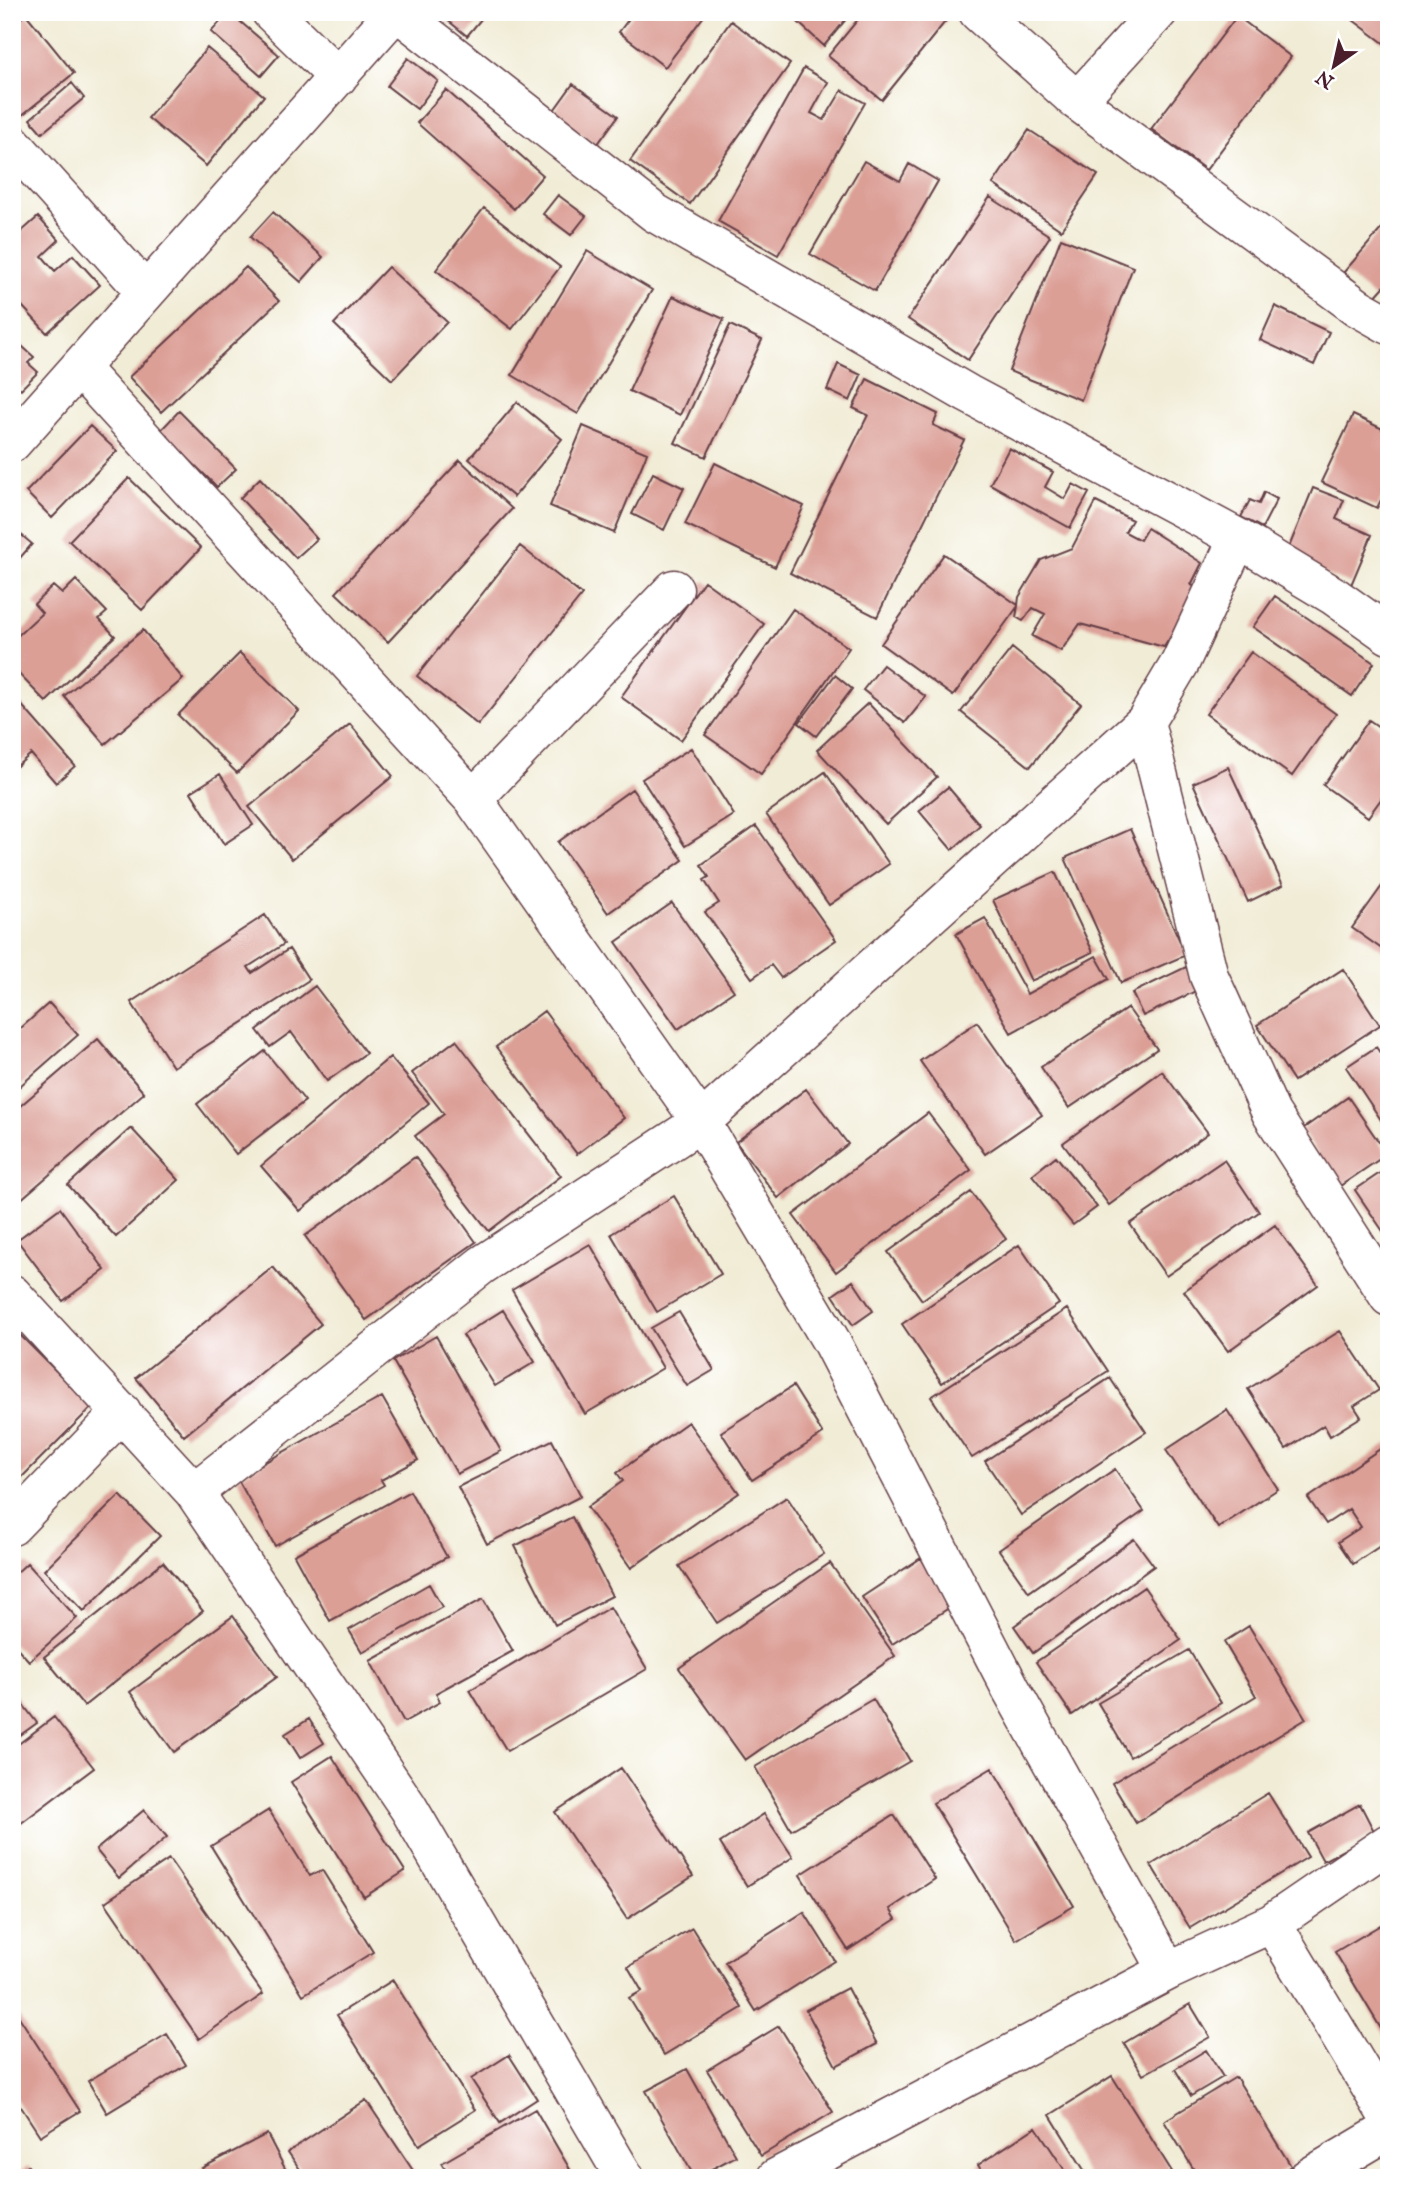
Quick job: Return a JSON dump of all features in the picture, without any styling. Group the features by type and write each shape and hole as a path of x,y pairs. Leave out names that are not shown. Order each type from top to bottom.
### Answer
{"street":[{"path":"271,12 338,77"},
{"path":"12,443 397,12 655,213 968,394 1238,538 1334,596 1389,635"},
{"path":"978,12 1077,101 1357,307 1389,325"},
{"path":"1077,101 1158,12"},
{"path":"12,143 145,291"},
{"path":"80,369 473,799 701,1122 831,1341 1011,1689 1168,1971"},
{"path":"194,1492 482,1265 701,1122 1145,722 1180,663 1238,538"},
{"path":"473,799 674,589"},
{"path":"1145,722 1209,976 1271,1114 1389,1297"},
{"path":"12,1294 194,1492 408,1807 625,2178"},
{"path":"12,1526 122,1412"},
{"path":"776,2178 827,2167 1168,1971 1272,1923 1389,1843"},
{"path":"1272,1923 1389,2118"},
{"path":"1308,2178 1389,2130"}],"building":[{"path":"229,12 279,55 261,76 211,32"},
{"path":"449,12 487,12 467,36 445,18"},
{"path":"634,12 707,12 665,67 619,32"},
{"path":"787,12 852,12 824,46"},
{"path":"864,12 953,12 882,100 828,56"},
{"path":"1358,12 1389,12 1389,47 1353,20"},
{"path":"26,14 74,73 21,116 12,105 12,25"},
{"path":"1237,16 1291,57 1206,170 1151,129"},
{"path":"731,21 790,64 690,204 630,161"},
{"path":"207,48 264,96 206,166 148,118"},
{"path":"408,58 438,81 417,109 387,86"},
{"path":"804,68 828,82 811,113 824,120 842,90 865,103 778,255 718,221"},
{"path":"72,83 84,98 42,133 30,119"},
{"path":"573,84 618,116 597,145 552,113"},
{"path":"446,90 543,175 514,209 417,123"},
{"path":"1029,130 1098,175 1061,230 993,184"},
{"path":"864,161 900,181 909,164 938,181 875,291 810,254"},
{"path":"558,195 586,216 571,235 543,214"},
{"path":"990,197 1050,236 968,360 908,319"},
{"path":"484,208 560,267 512,329 436,270"},
{"path":"273,212 323,257 301,282 250,237"},
{"path":"38,217 59,240 42,256 55,271 73,255 100,285 47,333 12,295 12,240"},
{"path":"1389,220 1389,281 1374,298 1344,272"},
{"path":"1061,238 1133,267 1081,400 1009,371"},
{"path":"587,251 652,290 578,414 512,375"},
{"path":"246,267 279,301 161,412 129,377"},
{"path":"388,267 447,322 392,380 334,324"},
{"path":"673,296 724,319 680,415 629,391"},
{"path":"1275,306 1329,332 1314,365 1260,340"},
{"path":"730,325 762,340 706,457 675,443"},
{"path":"12,337 34,357 28,363 38,372 21,389 14,383 12,385"},
{"path":"838,364 861,375 850,401 827,390"},
{"path":"867,379 938,414 933,425 964,440 877,617 790,573 868,415 853,408"},
{"path":"517,402 562,439 514,497 469,459"},
{"path":"179,411 236,469 217,487 160,431"},
{"path":"1353,415 1389,432 1389,484 1377,508 1321,482"},
{"path":"90,426 117,451 52,518 26,492"},
{"path":"583,426 647,453 614,533 550,506"},
{"path":"1009,448 1053,472 1045,487 1065,499 1073,484 1089,493 1070,528 990,484"},
{"path":"460,460 512,509 388,642 336,593"},
{"path":"715,463 804,506 775,567 685,524"},
{"path":"653,473 684,488 664,530 632,514"},
{"path":"129,478 201,548 142,610 69,541"},
{"path":"260,478 317,539 296,558 240,498"},
{"path":"1313,488 1344,500 1336,519 1372,535 1351,585 1285,557"},
{"path":"1264,492 1277,499 1262,528 1241,517 1250,500 1259,504"},
{"path":"1096,502 1132,520 1125,532 1140,540 1147,528 1202,563 1191,585 1201,589 1164,647 1080,624 1061,651 1032,636 1045,614 1033,608 1023,621 1016,617 1018,606 953,696 881,644 944,554 1018,605 1019,597 1041,560 1072,548"},
{"path":"12,527 32,544 12,567"},
{"path":"520,546 582,595 478,725 417,676"},
{"path":"76,580 107,612 99,619 115,636 46,702 12,667 12,641 42,613 34,604 53,586 62,594"},
{"path":"704,581 764,624 681,740 621,697"},
{"path":"1275,596 1374,663 1352,696 1253,627"},
{"path":"793,609 849,648 761,774 705,735"},
{"path":"143,630 183,679 105,744 64,696"},
{"path":"1012,648 1081,704 1030,767 961,712"},
{"path":"1251,652 1336,714 1292,776 1206,714"},
{"path":"240,653 299,711 237,773 178,715"},
{"path":"883,665 926,697 905,723 863,690"},
{"path":"835,675 852,689 816,736 799,723"},
{"path":"12,694 75,766 56,783 31,754 12,770"},
{"path":"868,703 937,777 886,824 817,750"},
{"path":"1369,720 1389,734 1389,788 1368,817 1323,785"},
{"path":"350,724 393,776 292,859 249,807"},
{"path":"691,748 734,815 685,846 642,779"},
{"path":"1228,767 1283,885 1248,902 1193,783"},
{"path":"825,772 889,864 829,905 766,814"},
{"path":"220,774 253,825 224,844 191,792"},
{"path":"948,787 980,825 952,850 919,811"},
{"path":"632,789 683,860 608,913 558,842"},
{"path":"756,826 836,940 781,978 771,965 752,978 705,912 719,903 704,880 709,877 701,865"},
{"path":"1130,829 1186,955 1121,983 1065,858"},
{"path":"1055,872 1093,952 1031,981 993,900"},
{"path":"1387,879 1389,881 1389,954 1352,928"},
{"path":"672,903 734,991 678,1029 616,942"},
{"path":"265,915 284,944 248,967 252,973 289,949 309,980 173,1067 131,1002"},
{"path":"985,918 1027,994 1096,956 1109,979 1011,1033 956,934"},
{"path":"1186,967 1198,990 1143,1016 1132,993"},
{"path":"1343,969 1380,1025 1294,1081 1257,1025"},
{"path":"315,986 366,1053 327,1081 291,1032 270,1047 257,1030"},
{"path":"49,1003 78,1035 12,1093 12,1036"},
{"path":"1128,1008 1157,1049 1069,1108 1041,1067"},
{"path":"544,1011 624,1118 577,1154 496,1047"},
{"path":"977,1022 1042,1115 985,1154 920,1061"},
{"path":"98,1039 144,1093 12,1207 12,1113"},
{"path":"456,1040 561,1176 489,1231 415,1136 444,1114 412,1073"},
{"path":"1376,1047 1389,1066 1389,1132 1346,1067"},
{"path":"265,1051 305,1101 236,1154 197,1104"},
{"path":"390,1057 429,1103 300,1211 261,1166"},
{"path":"1162,1071 1208,1133 1109,1205 1063,1143"},
{"path":"806,1089 848,1144 778,1198 736,1142"},
{"path":"1348,1097 1387,1154 1340,1186 1301,1130"},
{"path":"928,1113 971,1170 836,1272 793,1215"},
{"path":"131,1128 179,1180 116,1237 68,1185"},
{"path":"1056,1156 1097,1207 1073,1225 1032,1175"},
{"path":"415,1157 476,1242 366,1320 305,1236"},
{"path":"1224,1160 1259,1212 1166,1276 1130,1224"},
{"path":"1389,1167 1389,1240 1355,1190"},
{"path":"971,1192 1006,1239 922,1300 888,1252"},
{"path":"674,1196 721,1274 657,1312 611,1234"},
{"path":"60,1208 105,1270 63,1301 17,1240"},
{"path":"1275,1225 1318,1285 1228,1351 1184,1291"},
{"path":"590,1244 663,1368 585,1414 512,1290"},
{"path":"1019,1245 1059,1304 942,1383 902,1324"},
{"path":"273,1267 321,1324 184,1436 136,1378"},
{"path":"853,1281 873,1311 853,1325 833,1295"},
{"path":"1067,1309 1108,1371 972,1458 931,1397"},
{"path":"503,1310 535,1362 495,1386 463,1335"},
{"path":"679,1312 714,1370 687,1386 651,1328"},
{"path":"12,1327 92,1407 12,1487"},
{"path":"1340,1331 1379,1390 1354,1406 1361,1417 1330,1436 1324,1425 1286,1449 1248,1389"},
{"path":"436,1336 501,1451 457,1474 393,1361"},
{"path":"1110,1378 1146,1432 1021,1515 985,1461"},
{"path":"793,1386 823,1434 752,1480 721,1432"},
{"path":"382,1397 418,1460 381,1480 384,1485 275,1546 237,1478"},
{"path":"1227,1410 1278,1489 1218,1528 1166,1450"},
{"path":"688,1422 739,1493 631,1568 587,1507 623,1481 617,1473"},
{"path":"552,1440 581,1496 487,1544 458,1487"},
{"path":"1389,1443 1389,1540 1353,1564 1338,1542 1361,1527 1349,1509 1326,1524 1308,1498"},
{"path":"1115,1469 1144,1511 1029,1592 999,1550"},
{"path":"410,1491 447,1557 330,1621 294,1555"},
{"path":"120,1495 160,1536 84,1611 44,1570"},
{"path":"787,1497 824,1554 717,1623 679,1566"},
{"path":"572,1517 612,1596 555,1625 515,1546"},
{"path":"1134,1539 1154,1566 1033,1653 1014,1626"},
{"path":"921,1558 952,1606 892,1644 862,1597"},
{"path":"163,1562 203,1611 84,1706 44,1657"},
{"path":"27,1563 77,1618 29,1661 12,1642 12,1577"},
{"path":"830,1563 895,1656 745,1760 679,1668"},
{"path":"429,1584 442,1607 362,1652 349,1630"},
{"path":"1144,1587 1181,1640 1072,1715 1036,1662"},
{"path":"483,1599 513,1651 436,1693 440,1702 404,1722 370,1661"},
{"path":"610,1607 647,1669 507,1751 470,1690"},
{"path":"233,1616 277,1677 174,1752 130,1692"},
{"path":"1249,1626 1306,1719 1136,1823 1112,1783 1256,1696 1224,1642"},
{"path":"1189,1650 1221,1703 1130,1757 1098,1703"},
{"path":"12,1690 37,1723 12,1741"},
{"path":"873,1699 910,1761 791,1830 755,1767"},
{"path":"54,1717 94,1768 12,1830 12,1749"},
{"path":"309,1719 324,1743 300,1758 285,1734"},
{"path":"332,1756 405,1871 364,1897 291,1782"},
{"path":"621,1768 693,1876 627,1919 555,1812"},
{"path":"992,1768 1074,1906 1016,1940 933,1803"},
{"path":"1268,1793 1308,1857 1190,1928 1151,1865"},
{"path":"1360,1804 1375,1833 1323,1861 1308,1833"},
{"path":"144,1810 167,1837 119,1878 96,1850"},
{"path":"269,1810 310,1876 322,1870 373,1952 303,1995 211,1846"},
{"path":"764,1814 793,1857 747,1886 720,1843"},
{"path":"894,1815 935,1879 890,1909 896,1919 848,1950 800,1875"},
{"path":"169,1859 263,1994 199,2039 105,1902"},
{"path":"804,1912 835,1961 756,2011 725,1962"},
{"path":"1389,1920 1389,2042 1335,1952"},
{"path":"692,1928 742,2008 664,2055 629,1998 642,1991 628,1967"},
{"path":"393,1980 475,2110 419,2145 337,2015"},
{"path":"847,1988 877,2044 836,2066 806,2010"},
{"path":"1190,2004 1210,2037 1143,2075 1124,2043"},
{"path":"12,2006 80,2111 40,2136 12,2093"},
{"path":"779,2026 833,2112 761,2156 707,2070"},
{"path":"167,2034 186,2065 107,2113 88,2081"},
{"path":"1206,2050 1223,2077 1191,2096 1175,2069"},
{"path":"509,2055 537,2099 500,2123 471,2079"},
{"path":"687,2069 736,2156 695,2178 646,2091"},
{"path":"1112,2076 1176,2178 1089,2178 1050,2115"},
{"path":"1236,2077 1291,2166 1272,2178 1199,2178 1164,2121"},
{"path":"366,2100 418,2178 306,2178 288,2152"},
{"path":"535,2109 575,2178 451,2178 442,2163"},
{"path":"1036,2127 1070,2178 986,2178 978,2165"},
{"path":"267,2134 290,2178 208,2178 202,2168"},
{"path":"28,2166 36,2178 12,2178 12,2177"}]}
